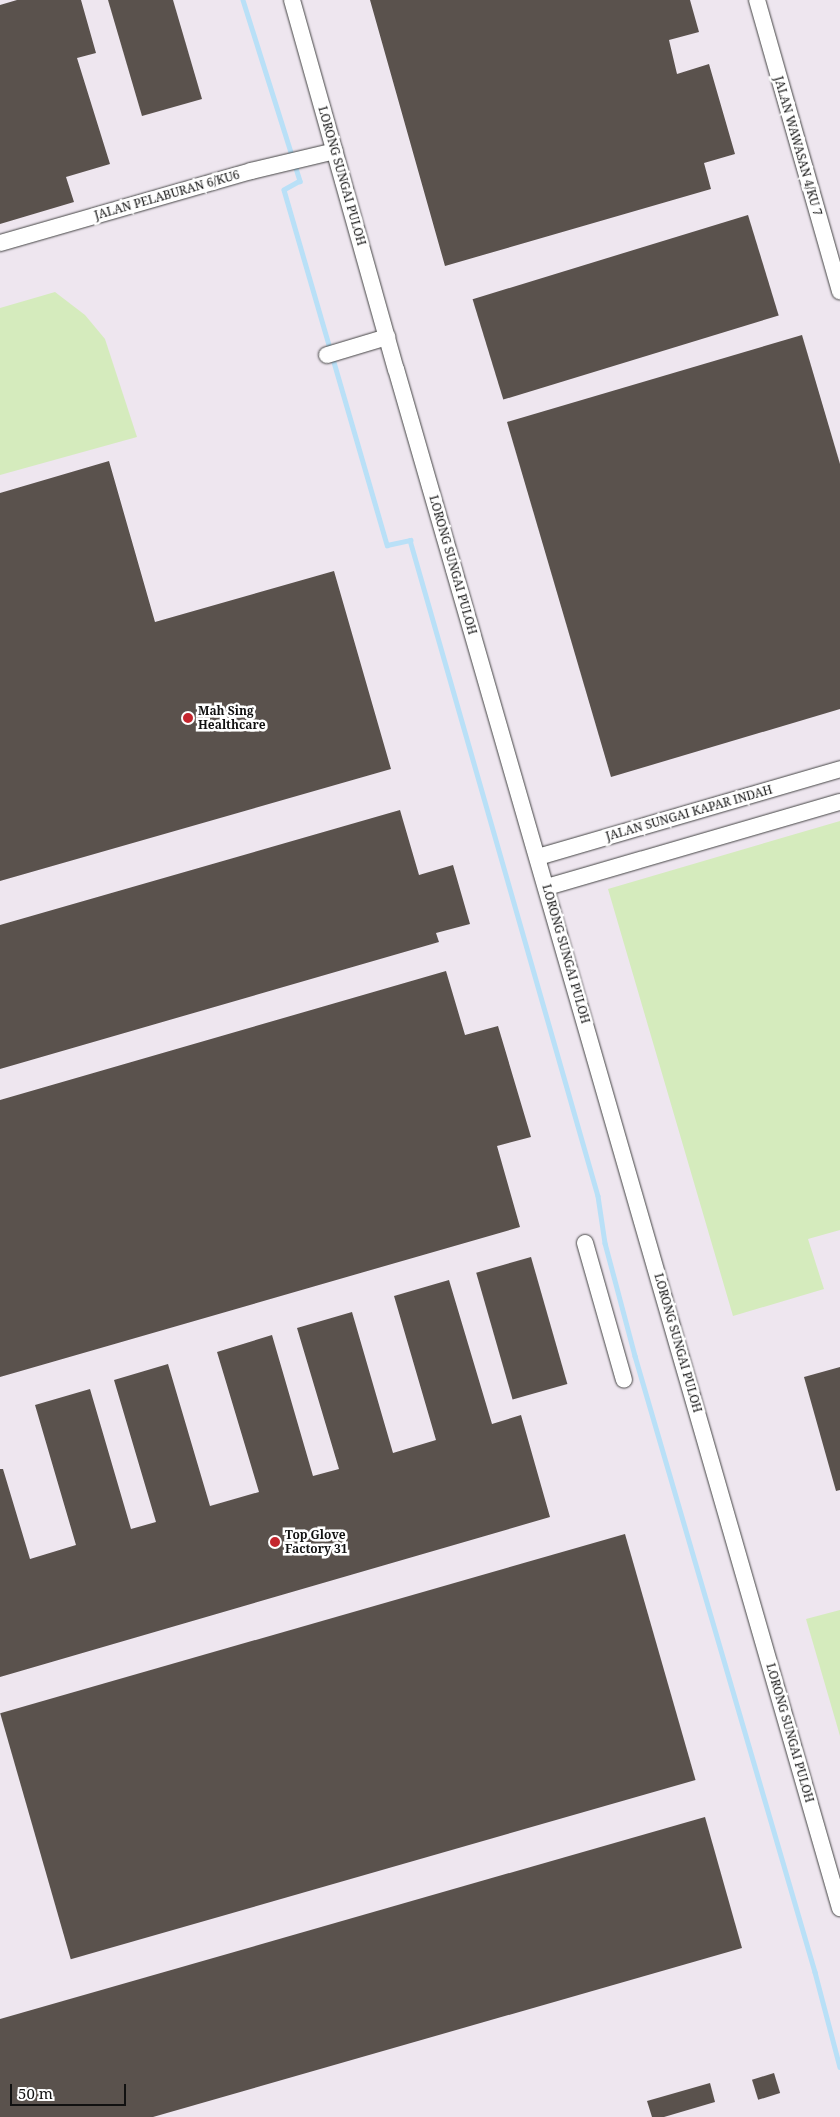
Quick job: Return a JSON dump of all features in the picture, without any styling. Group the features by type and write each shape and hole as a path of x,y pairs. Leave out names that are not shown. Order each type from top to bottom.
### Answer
{"street":[{"name":"LORONG SUNGAI PULOH","path":"292,0 387,337 840,1905"},
{"name":"JALAN WAWASAN 4/KU 7","path":"757,0 840,292"},
{"name":"JALAN PELABURAN 6/KU6","path":"0,243 276,165 335,151"},
{"path":"327,355 387,337"},
{"name":"JALAN SUNGAI KAPAR INDAH","path":"538,857 840,769"},
{"path":"547,887 840,802"},
{"path":"585,1243 624,1380"},
{"path":"824,1854 840,1863"}],"shaded area":[{"path":"0,0 840,0 840,2117 0,2117"}],"green space":[{"path":"55,292 85,315 105,339 137,437 0,475 0,308"},
{"path":"840,821 840,1230 808,1239 824,1289 733,1316 608,889"},
{"path":"840,1610 840,1736 806,1619"}],"building":[{"path":"17,0 81,0 96,53 77,58 110,164 66,177 74,202 0,224 0,5"},
{"path":"108,0 173,0 202,99 142,116"},
{"path":"370,0 690,0 699,32 669,40 677,74 709,64 735,154 704,163 711,189 445,266"},
{"path":"748,215 779,315 503,400 473,299"},
{"path":"802,335 840,464 840,709 611,777 507,422"},
{"name":"Mah Sing Healthcare","path":"109,461 155,622 334,571 391,769 0,881 0,493"},
{"path":"400,810 419,875 453,865 470,924 436,933 439,942 0,1069 0,925"},
{"path":"446,971 465,1035 498,1026 531,1137 497,1146 520,1227 0,1377 0,1100"},
{"path":"531,1257 567,1384 513,1400 476,1273"},
{"path":"449,1280 492,1424 521,1415 550,1517 0,1677 0,1469 3,1469 30,1559 76,1545 35,1405 90,1389 131,1529 156,1522 114,1380 168,1364 210,1506 259,1492 217,1352 272,1335 313,1476 339,1469 297,1328 352,1312 393,1453 436,1440 394,1296"},
{"path":"840,1367 840,1490 836,1491 804,1377"},
{"path":"625,1534 696,1780 71,1959 0,1713"},
{"path":"705,1817 742,1948 153,2117 0,2117 0,2019"},
{"path":"774,2073 780,2093 758,2100 752,2080"},
{"path":"710,2083 715,2102 664,2117 652,2117 647,2101"}],"waterway":[{"path":"243,0 300,181 284,190 387,545 410,540 598,1196 605,1243 635,1356 815,1972 840,2067"}],"place":[{"name":"Mah Sing Healthcare","path":"188,718"},
{"name":"Top Glove Factory 31","path":"275,1542"}]}
